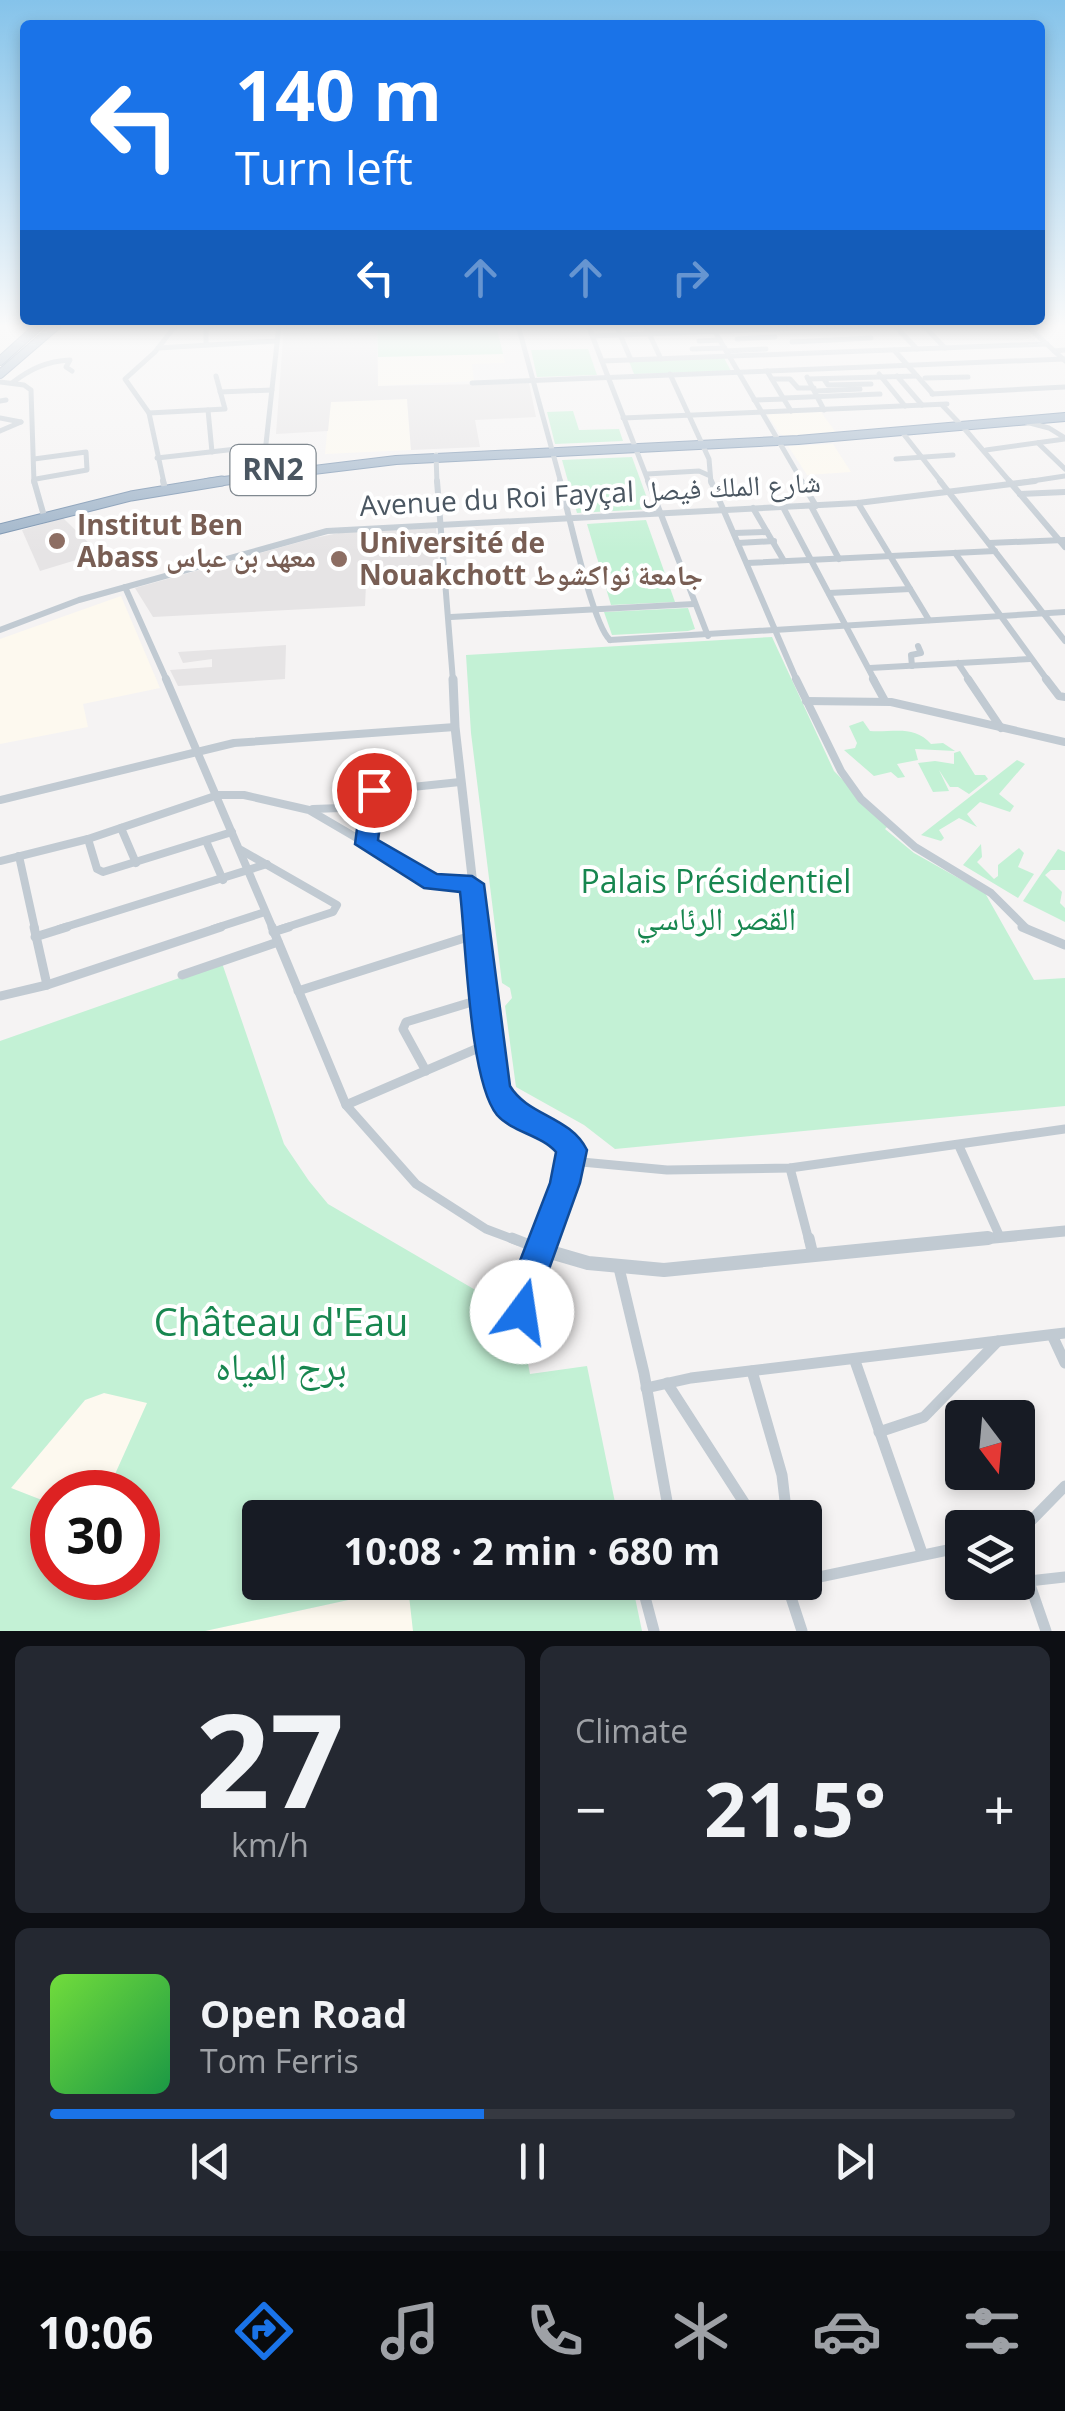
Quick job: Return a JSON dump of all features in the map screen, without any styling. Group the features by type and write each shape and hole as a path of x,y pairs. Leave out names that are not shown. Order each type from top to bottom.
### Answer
{"highway":[{"name":"RN2","path":"965,428 1065,416"},
{"name":"RN2","path":"1,527 164,485 263,470 436,456 903,433 1065,416"},
{"name":"RN2","path":"43,515 263,470"}],"street":[{"path":"31,401 35,478 43,515"},
{"path":"141,401 149,413 164,485"},
{"path":"149,413 224,409 222,401"},
{"path":"263,470 271,401"},
{"path":"540,401 595,610 604,635 610,640 1065,612"},
{"path":"617,401 694,604 710,634"},
{"path":"682,401 711,466 708,475 723,510 806,701 841,771 880,818 928,856 986,889 1028,932 1065,946"},
{"path":"755,401 839,559"},
{"path":"785,401 791,410"},
{"path":"820,401 824,410"},
{"path":"885,401 889,406"},
{"path":"901,401 905,406"},
{"path":"918,401 922,405"},
{"path":"942,401 1019,490 1065,492"},
{"path":"623,418 945,404"},
{"path":"208,410 212,452"},
{"path":"0,418 20,422 0,431"},
{"path":"1026,422 1050,428 1065,439"},
{"path":"965,428 1063,542"},
{"path":"903,433 1065,640"},
{"path":"986,450 1065,439"},
{"path":"1038,442 1065,473"},
{"path":"157,458 254,446"},
{"path":"34,459 71,452 77,456 78,471 35,478"},
{"path":"896,459 953,455"},
{"path":"436,456 451,617 454,728 496,1087 504,1105 566,1140 572,1150 521,1304 533,1356"},
{"path":"646,474 699,471 708,475"},
{"name":"Avenue du Roi Fayçal شارع الملك فيصل","path":"0,630 125,586 316,534 814,506 1019,490 1065,473"},
{"path":"858,503 929,620"},
{"path":"782,507 885,701"},
{"path":"753,508 784,562"},
{"path":"734,533 768,532"},
{"path":"738,543 774,541"},
{"path":"989,543 1063,542"},
{"path":"747,563 995,551"},
{"path":"955,553 1030,659 1065,697"},
{"path":"125,586 218,795 346,1105 416,1184 486,1229 540,1249 618,1268 691,1269 1065,1231"},
{"path":"829,593 910,589"},
{"path":"451,617 694,604"},
{"path":"912,666 911,655 921,653 918,646"},
{"path":"870,668 1030,659"},
{"path":"958,663 1001,728"},
{"path":"1054,689 1065,688"},
{"path":"806,701 885,701 1065,742"},
{"path":"0,800 197,751 274,737 454,728"},
{"path":"366,844 371,794 377,788 460,782"},
{"path":"0,861 88,839 218,795 255,797 309,810 369,807"},
{"path":"309,810 432,882 472,884"},
{"path":"121,828 136,863"},
{"path":"88,839 100,871 232,832"},
{"path":"206,841 223,880"},
{"path":"182,974 338,908 241,850"},
{"path":"19,856 47,985"},
{"path":"35,937 267,864"},
{"path":"0,996 47,985 265,912"},
{"path":"298,991 476,934"},
{"path":"426,1071 403,1029 406,1022 485,998"},
{"path":"346,1105 490,1043"},
{"path":"570,1161 668,1170 790,1168 1065,1129"},
{"path":"959,1146 1001,1238"},
{"path":"790,1168 814,1257"},
{"path":"618,1268 667,1500"},
{"path":"646,1388 1058,1334 1065,1364"},
{"path":"879,1432 924,1417 998,1341"},
{"path":"855,1361 922,1554"},
{"path":"752,1372 785,1500"},
{"path":"667,1383 742,1500"},
{"path":"1035,1517 1065,1486"},
{"path":"822,1577 945,1550"},
{"path":"1035,1580 1065,1577"},
{"path":"1035,1598 1046,1631"},
{"path":"646,1600 654,1631"},
{"path":"797,1600 802,1631"}],"shaded area":[{"path":"278,401 353,401 331,402 328,431 276,434"},
{"path":"407,401 411,450 325,454 330,402"},
{"path":"407,401 533,401 536,417 475,420 480,447 411,450"},
{"path":"821,412 837,434 789,438 780,434 767,414"},
{"path":"833,444 851,472 807,475 788,446"},
{"name":"Institut Ben Abass معهد بن عباس","path":"63,518 99,553 40,571 22,530"},
{"name":"Université de Nouakchott جامعة نواكشوط","path":"436,528 439,579 366,584 365,606 153,617 135,588 344,532"},
{"path":"121,596 160,688 83,704 88,727 0,744 0,639"},
{"path":"286,645 285,679 178,686 170,670 212,667 212,659 183,663 178,652"},
{"path":"105,1393 148,1402 117,1470 30,1470 30,1495 11,1488 85,1400"},
{"path":"349,1600 410,1600 413,1631 205,1631"}],"green space":[{"path":"573,411 579,430 619,429 623,441 555,444 547,412"},
{"path":"632,457 651,509 577,513 562,460"},
{"path":"646,520 675,602 611,605 587,524"},
{"path":"688,608 695,629 612,635 604,612"},
{"name":"Palais Présidentiel القصر الرئاسي","path":"772,637 834,771 888,826 885,829 914,853 985,893 1034,980 1065,978 1065,1106 615,1149 584,1125 516,1087 505,1006 512,998 510,988 502,983 471,733 466,655"},
{"path":"863,721 870,731 910,732 955,751 915,749 918,760 897,764 905,777 898,778 891,772 874,776 844,750 855,748 857,743 849,726"},
{"path":"960,751 975,775 988,779 969,794 950,787 939,770 949,791 933,792 918,763 954,764 954,753"},
{"path":"1017,760 1025,764 999,794 1014,806 1010,812 980,802 967,814 977,827 959,818 939,830 944,838 941,841 921,835"},
{"path":"981,844 982,857 977,862 994,879 998,876 998,865 1019,848 1024,853 1018,867 1034,874 1018,898 963,865"},
{"path":"1058,849 1065,852 1065,870 1051,870 1045,875 1062,892 1060,903 1065,908 1065,922 1023,901"},
{"name":"Château d'Eau برج المياه","path":"222,963 284,1144 309,1181 328,1204 508,1309 520,1322 530,1374 587,1366 615,1500 242,1500 242,1600 348,1600 205,1631 0,1631 0,1041"},
{"name":"Château d'Eau برج المياه","path":"409,1600 636,1600 642,1631 413,1631"}],"place":[{"name":"Institut Ben Abass معهد بن عباس","path":"57,541"},
{"name":"Université de Nouakchott جامعة نواكشوط","path":"339,559"}],"route":[{"path":"374,790 366,844 432,882 472,884 500,1098 509,1110 560,1136 572,1150 565,1183 522,1297 522,1312"}]}
